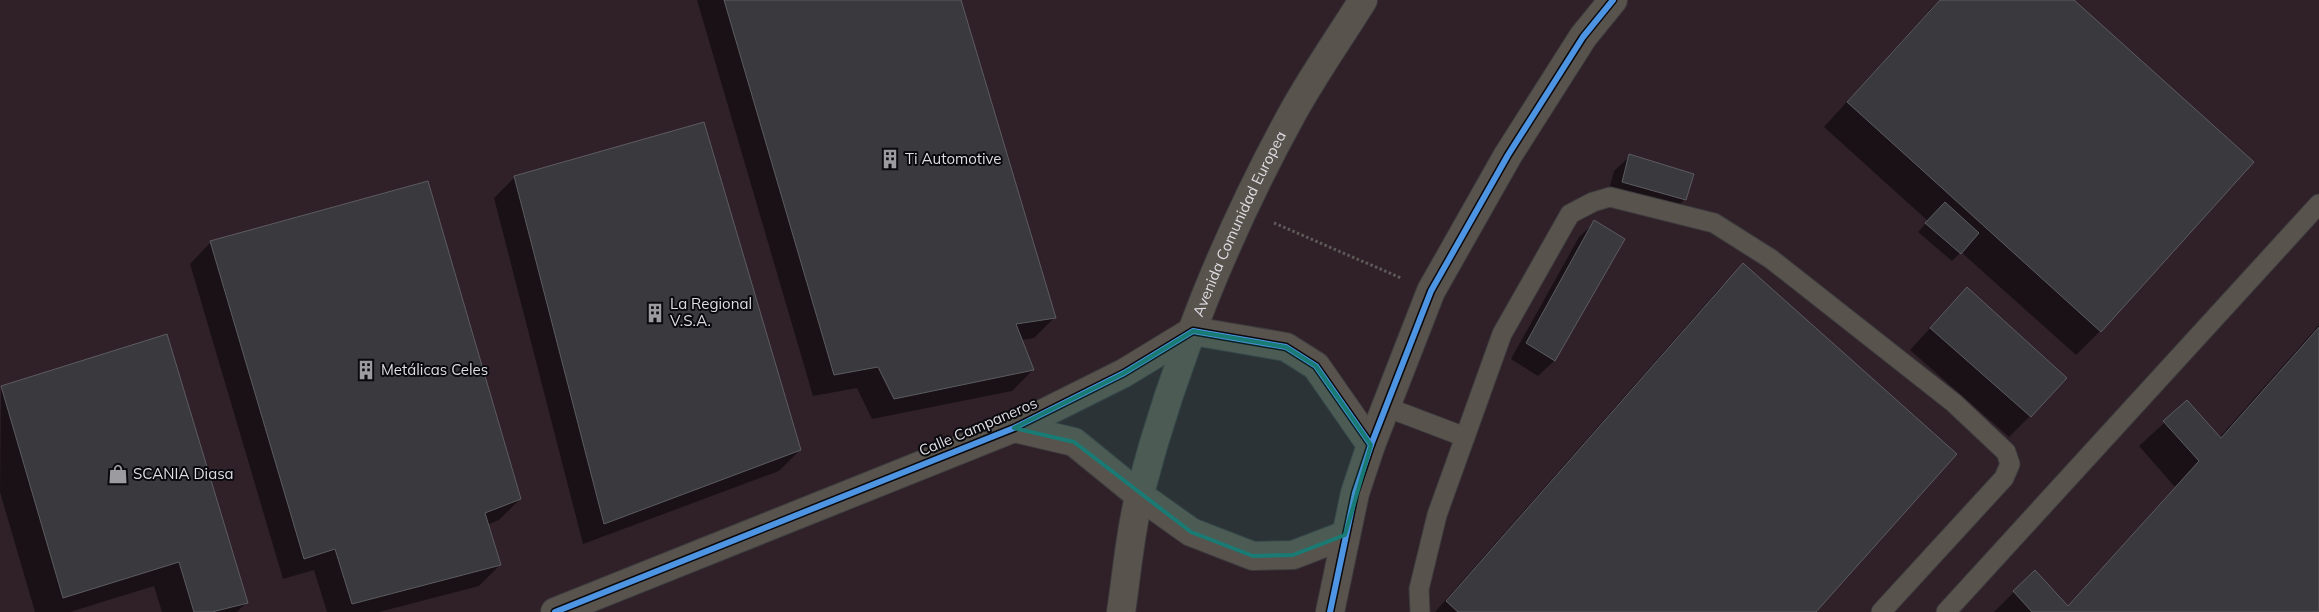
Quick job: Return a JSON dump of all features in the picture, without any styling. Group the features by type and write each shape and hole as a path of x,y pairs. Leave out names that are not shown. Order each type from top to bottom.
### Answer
{"street":[{"name":"Avenida Comunidad Europea","path":"1121,612 1139,495 1161,417 1193,331 1244,210 1294,111 1363,0"},
{"path":"1330,612 1355,493 1370,445 1432,291 1508,154 1583,37 1613,0"},
{"path":"1193,331 1286,347 1316,366 1370,445"},
{"name":"Calle Campaneros","path":"555,612 1014,428 1124,373 1193,331"},
{"name":"Calle Campaneros","path":"1014,428 1074,442 1139,495 1191,532 1254,556 1293,555 1345,535"}],"lane":[{"path":"1420,612 1419,589 1437,516 1502,334 1570,214 1593,202 1610,197 1714,224 1771,259 1954,403 2006,452 2010,464 2004,478 1881,612"},
{"path":"1946,612 2319,204"},
{"path":"1386,407 1465,437"}],"path":[{"path":"1244,210 1432,291"}],"highlighted area":[{"path":"1193,331 1286,347 1316,366 1371,445 1345,535 1293,555 1253,556 1191,532 1074,442 1014,428 1124,373"}],"shaded area":[{"path":"0,0 2319,0 2319,612 0,612"}],"building":[{"name":"Ti Automotive","path":"724,0 961,0 1056,318 1016,324 1034,370 894,399 878,367 834,375"},
{"path":"1940,0 2074,0 2254,162 2101,332 1847,102"},
{"name":"La Regional V.S.A.","path":"704,122 801,450 604,524 514,176"},
{"path":"1629,154 1694,174 1686,200 1622,182"},
{"name":"Metálicas Celes","path":"428,181 521,499 485,513 501,565 352,604 335,549 304,559 210,241"},
{"path":"1945,202 1979,233 1961,254 1925,223"},
{"path":"1594,220 1625,239 1555,361 1526,343"},
{"path":"1743,263 1957,454 1816,612 1458,612 1446,601"},
{"path":"1967,287 2067,378 2031,417 1930,328"},
{"path":"2319,327 2319,612 2032,612 2013,591 2035,570 2068,606 2199,461 2163,421 2187,400 2221,438"},
{"name":"SCANIA Diasa","path":"167,334 248,603 212,612 194,612 179,562 63,598 1,386"}],"cycle path":[{"path":"1330,612 1355,493 1371,445 1431,291 1508,155 1583,37 1613,0"},
{"path":"555,612 1014,428 1124,373 1193,331 1286,347 1316,366 1371,445"}],"place":[{"name":"Ti Automotive","path":"890,159"},
{"name":"La Regional V.S.A.","path":"655,313"},
{"name":"Metálicas Celes","path":"366,370"},
{"name":"SCANIA Diasa","path":"118,474"}]}
